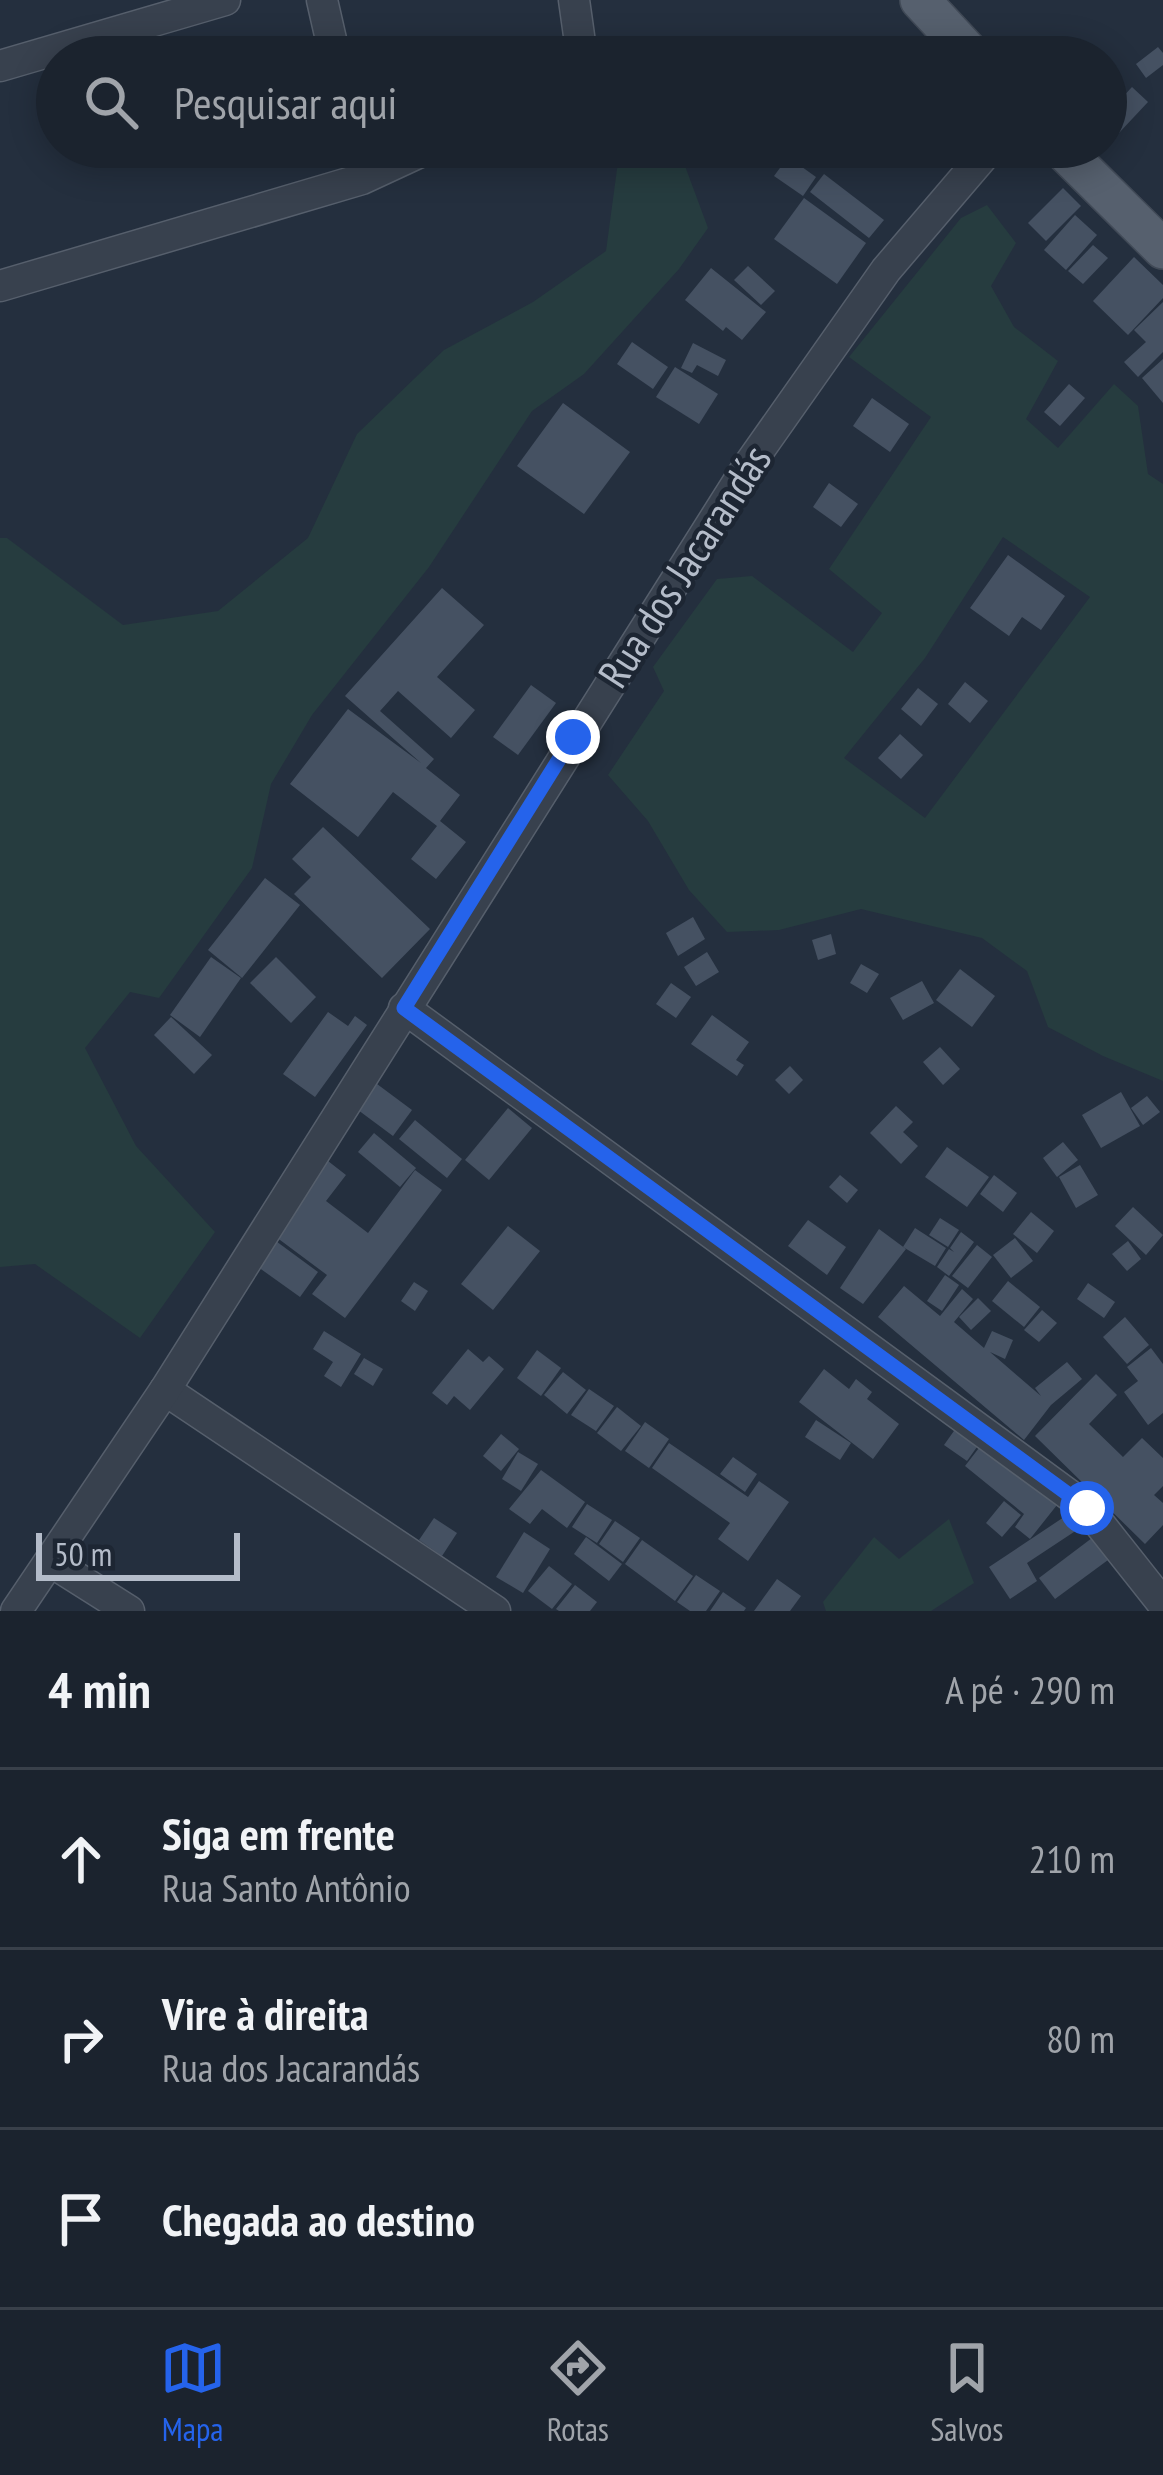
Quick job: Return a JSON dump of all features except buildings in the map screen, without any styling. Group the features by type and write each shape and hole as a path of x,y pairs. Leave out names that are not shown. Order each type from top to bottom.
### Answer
{"main road":[{"path":"920,0 953,36"},
{"path":"1081,168 1163,249"}],"street":[{"path":"102,36 225,0"},
{"path":"322,0 330,36"},
{"path":"574,0 579,36"},
{"path":"0,66 36,55"},
{"path":"360,168 362,179"},
{"path":"0,286 386,168"},
{"name":"Rua dos Jacarandás","path":"16,1611 165,1390 748,466 886,270 973,168"},
{"path":"404,1008 1087,1508 1163,1604"},
{"path":"165,1390 495,1611"},
{"path":"50,1561 129,1611"}],"green space":[{"path":"617,168 686,168 708,228 679,269 584,374 532,411 429,567 312,715 271,784 252,868 159,998 130,992 85,1048 136,1146 215,1232 140,1338 35,1264 0,1267 0,538 7,538 123,625 218,611 308,538 357,434 444,350 533,302 606,251"},
{"path":"987,205 1016,243 991,286 1014,327 1058,361 1026,419 1058,448 1114,384 1138,406 1148,474 1163,484 1163,1081 1048,1027 1027,971 982,938 861,909 779,930 727,932 689,890 648,821 608,775 664,691 653,667 717,579 752,576 853,652 882,613 829,569 931,417 849,357 961,218","holes":["1003,537 1090,597 925,818 844,758 925,658"]},
{"path":"949,1519 974,1583 931,1611 826,1611 823,1602 874,1537 899,1559"}],"route":[{"path":"573,737 404,1008 1087,1508"}]}
